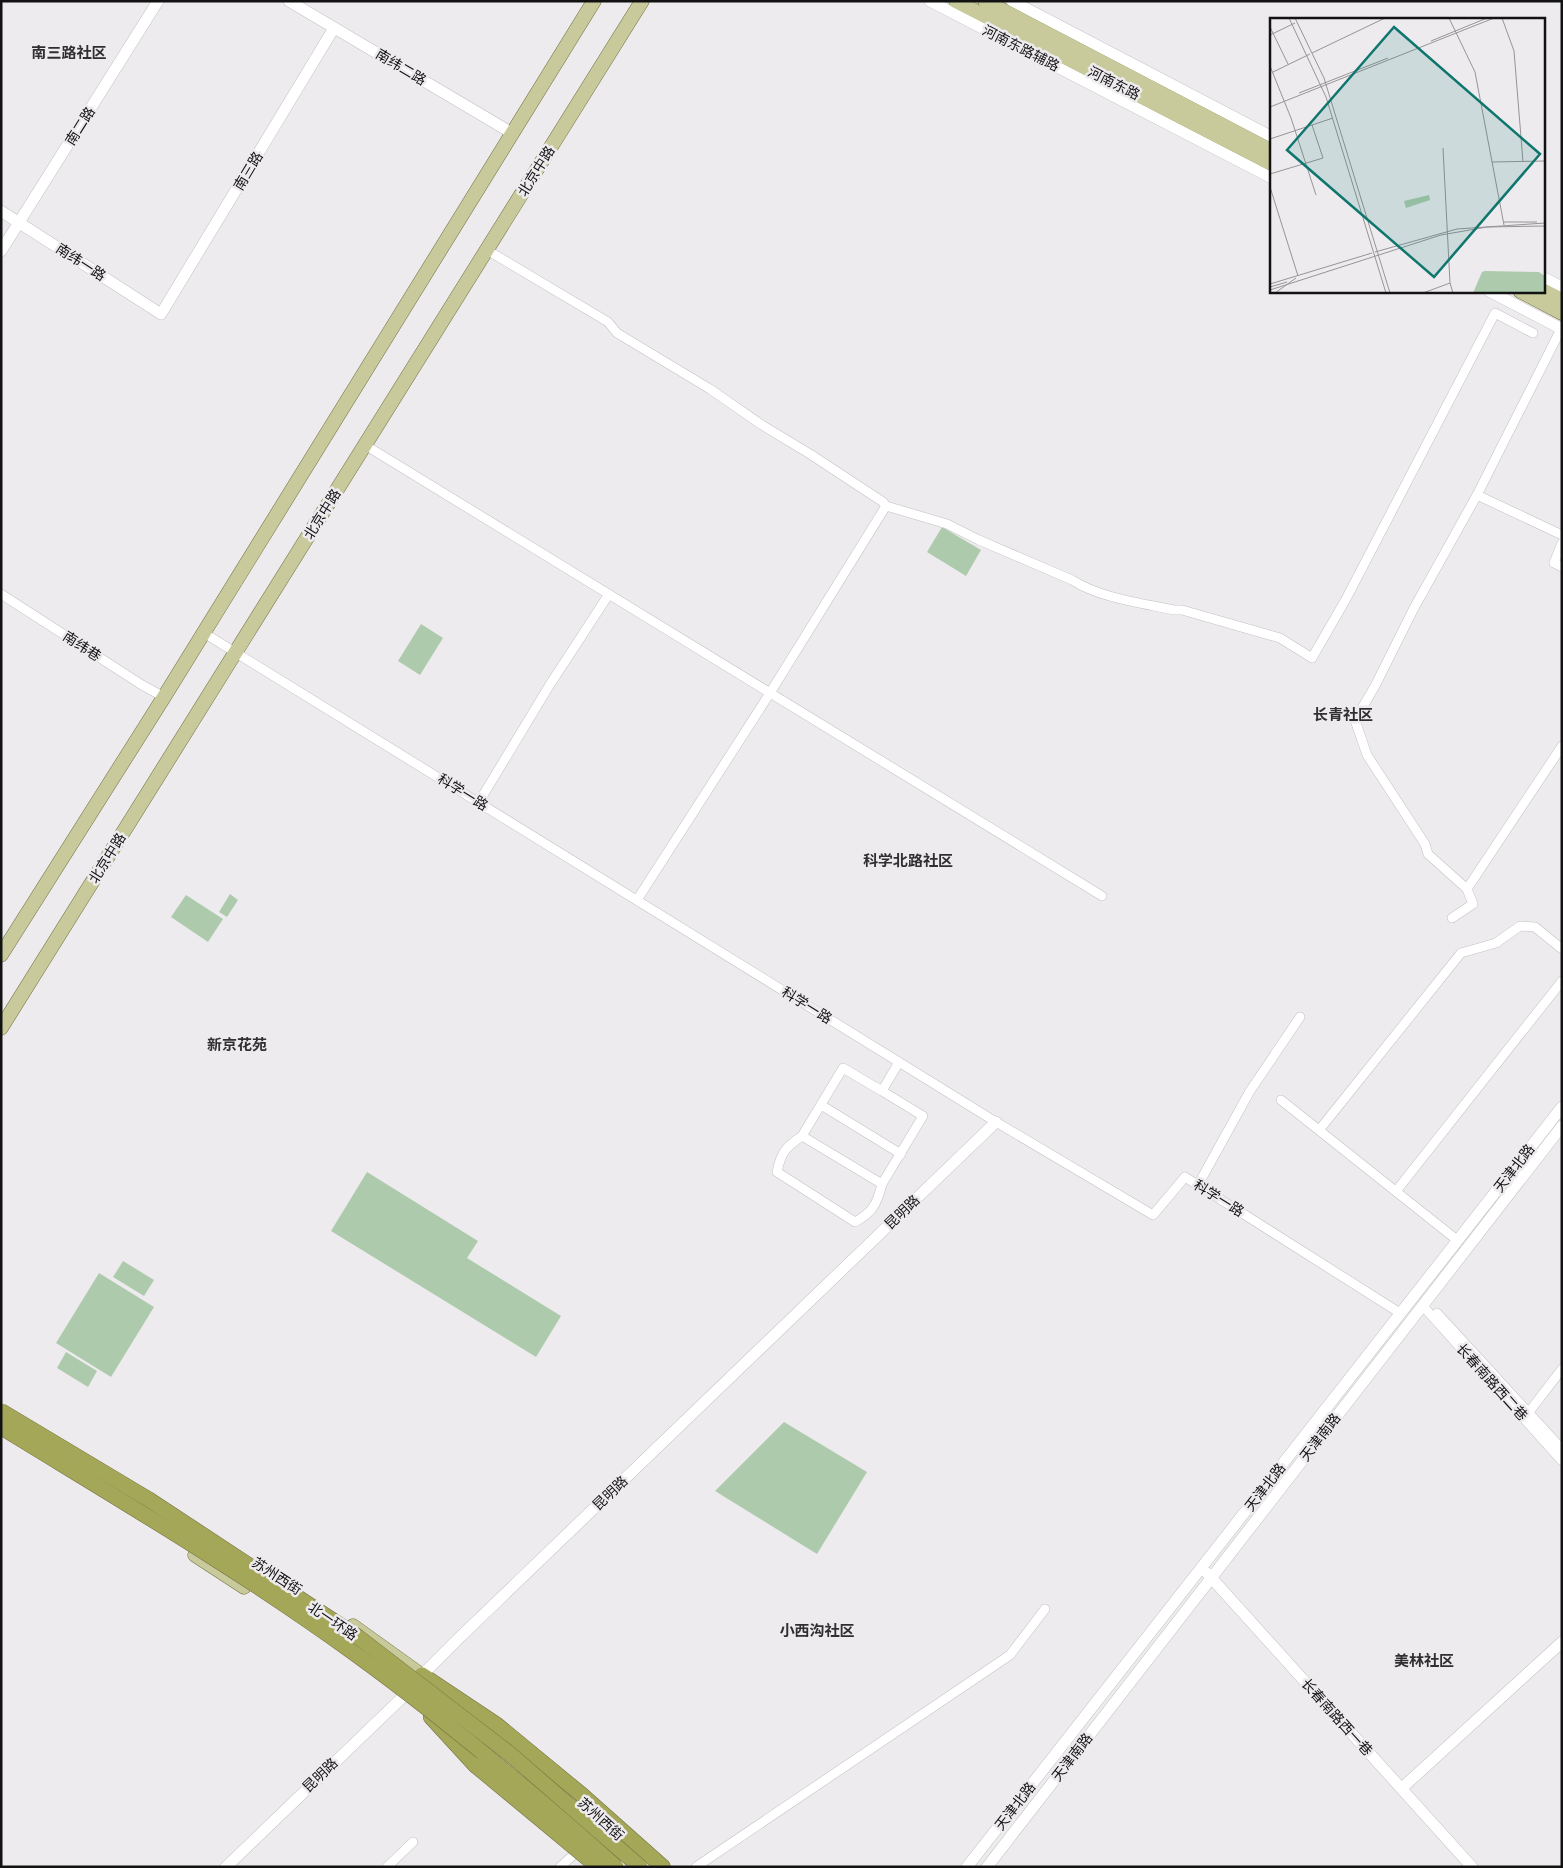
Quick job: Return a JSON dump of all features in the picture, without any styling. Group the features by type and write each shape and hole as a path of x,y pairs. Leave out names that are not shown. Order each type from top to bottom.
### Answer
{"highway":[{"name":"北一环路","path":"1,1411 148,1499 358,1637 510,1754 640,1867"},
{"name":"北一环路","path":"1,1428 151,1519 354,1653 483,1752 616,1867"},
{"path":"422,1675 497,1725 582,1795 663,1867"},
{"path":"408,1692 475,1765 598,1867"}],"main road":[{"path":"1,955 204,633 594,1"},
{"name":"北京中路","path":"1,1028 642,1"},
{"name":"河南东路","path":"956,1 1270,163"},
{"name":"河南东路","path":"984,1 1270,150"},
{"path":"1522,292 1562,313"},
{"path":"1546,292 1561,296"},
{"name":"苏州西街","path":"1,1405 193,1521 375,1640 502,1736 606,1822 652,1867"},
{"name":"苏州西街","path":"1,1435 357,1656 408,1692 518,1776 592,1838 623,1867"}],"street":[{"name":"南二路","path":"1,251 158,1"},
{"name":"南纬二路","path":"289,1 512,134"},
{"name":"河南东路辅路","path":"930,1 1270,177"},
{"path":"1012,1 1270,136"},
{"name":"南三路","path":"161,314 334,28"},
{"name":"南纬一路","path":"1,211 161,314"},
{"path":"487,250 608,322 617,333 710,389 762,425 883,502 886,506 947,524 1079,584 1122,599 1182,610 1280,638 1312,658 1346,599 1495,313 1533,333"},
{"path":"1546,280 1561,296"},
{"path":"1452,918 1474,904 1467,889 1428,854 1425,844 1367,755 1356,720 1414,608 1477,495 1561,328 1491,292"},
{"path":"365,445 1102,896"},
{"path":"1477,495 1562,535"},
{"path":"638,900 886,506"},
{"path":"1562,543 1554,563 1562,567"},
{"name":"南纬巷","path":"1,594 142,685 164,697"},
{"path":"479,802 609,594"},
{"name":"科学一路","path":"204,633 996,1122 1153,1215 1185,1177 1400,1313"},
{"path":"1467,889 1562,746"},
{"path":"1320,1129 1461,953 1496,943 1520,926 1535,927 1562,949"},
{"path":"1397,1190 1562,981"},
{"path":"1198,1185 1250,1091 1300,1017"},
{"path":"882,1091 899,1062"},
{"path":"844,1068 924,1116 882,1184 878,1200 868,1215 855,1222 777,1172 780,1159 787,1146 802,1136 821,1105 844,1068"},
{"path":"1281,1100 1397,1190 1457,1240"},
{"path":"821,1105 901,1154"},
{"name":"天津北路","path":"967,1867 1562,1107"},
{"name":"昆明路","path":"226,1867 408,1692 422,1675 996,1122"},
{"name":"天津南路","path":"987,1867 1562,1126"},
{"path":"802,1136 882,1184"},
{"path":"1476,1216 1486,1223"},
{"name":"长春南路西二巷","path":"1424,1303 1562,1449"},
{"name":"长春南路西二巷","path":"1424,1303 1562,1460"},
{"path":"1529,1412 1562,1369"},
{"path":"1326,1408 1337,1415"},
{"name":"长春南路西一巷","path":"1202,1568 1472,1867"},
{"path":"696,1867 1010,1655 1045,1609"},
{"path":"1402,1788 1562,1642"},
{"path":"560,1867 592,1838"},
{"path":"388,1867 413,1842"}],"green space":[{"path":"942,527 981,550 966,576 927,552"},
{"path":"421,624 443,638 420,675 398,661"},
{"path":"230,894 238,900 227,917 219,912"},
{"path":"186,895 223,919 208,942 171,917"},
{"path":"367,1172 478,1241 467,1258 561,1316 536,1357 331,1231"},
{"path":"123,1261 154,1280 144,1296 113,1277"},
{"path":"99,1273 154,1307 111,1377 56,1343"},
{"path":"66,1352 97,1371 88,1387 57,1368"},
{"path":"784,1422 867,1472 817,1554 715,1491"}],"district":[{"name":"南三路社区","path":"69,53"},
{"name":"长青社区","path":"1343,715"},
{"name":"科学北路社区","path":"908,861"},
{"name":"新京花苑","path":"237,1045"},
{"name":"小西沟社区","path":"817,1631"},
{"name":"美林社区","path":"1424,1661"}]}
